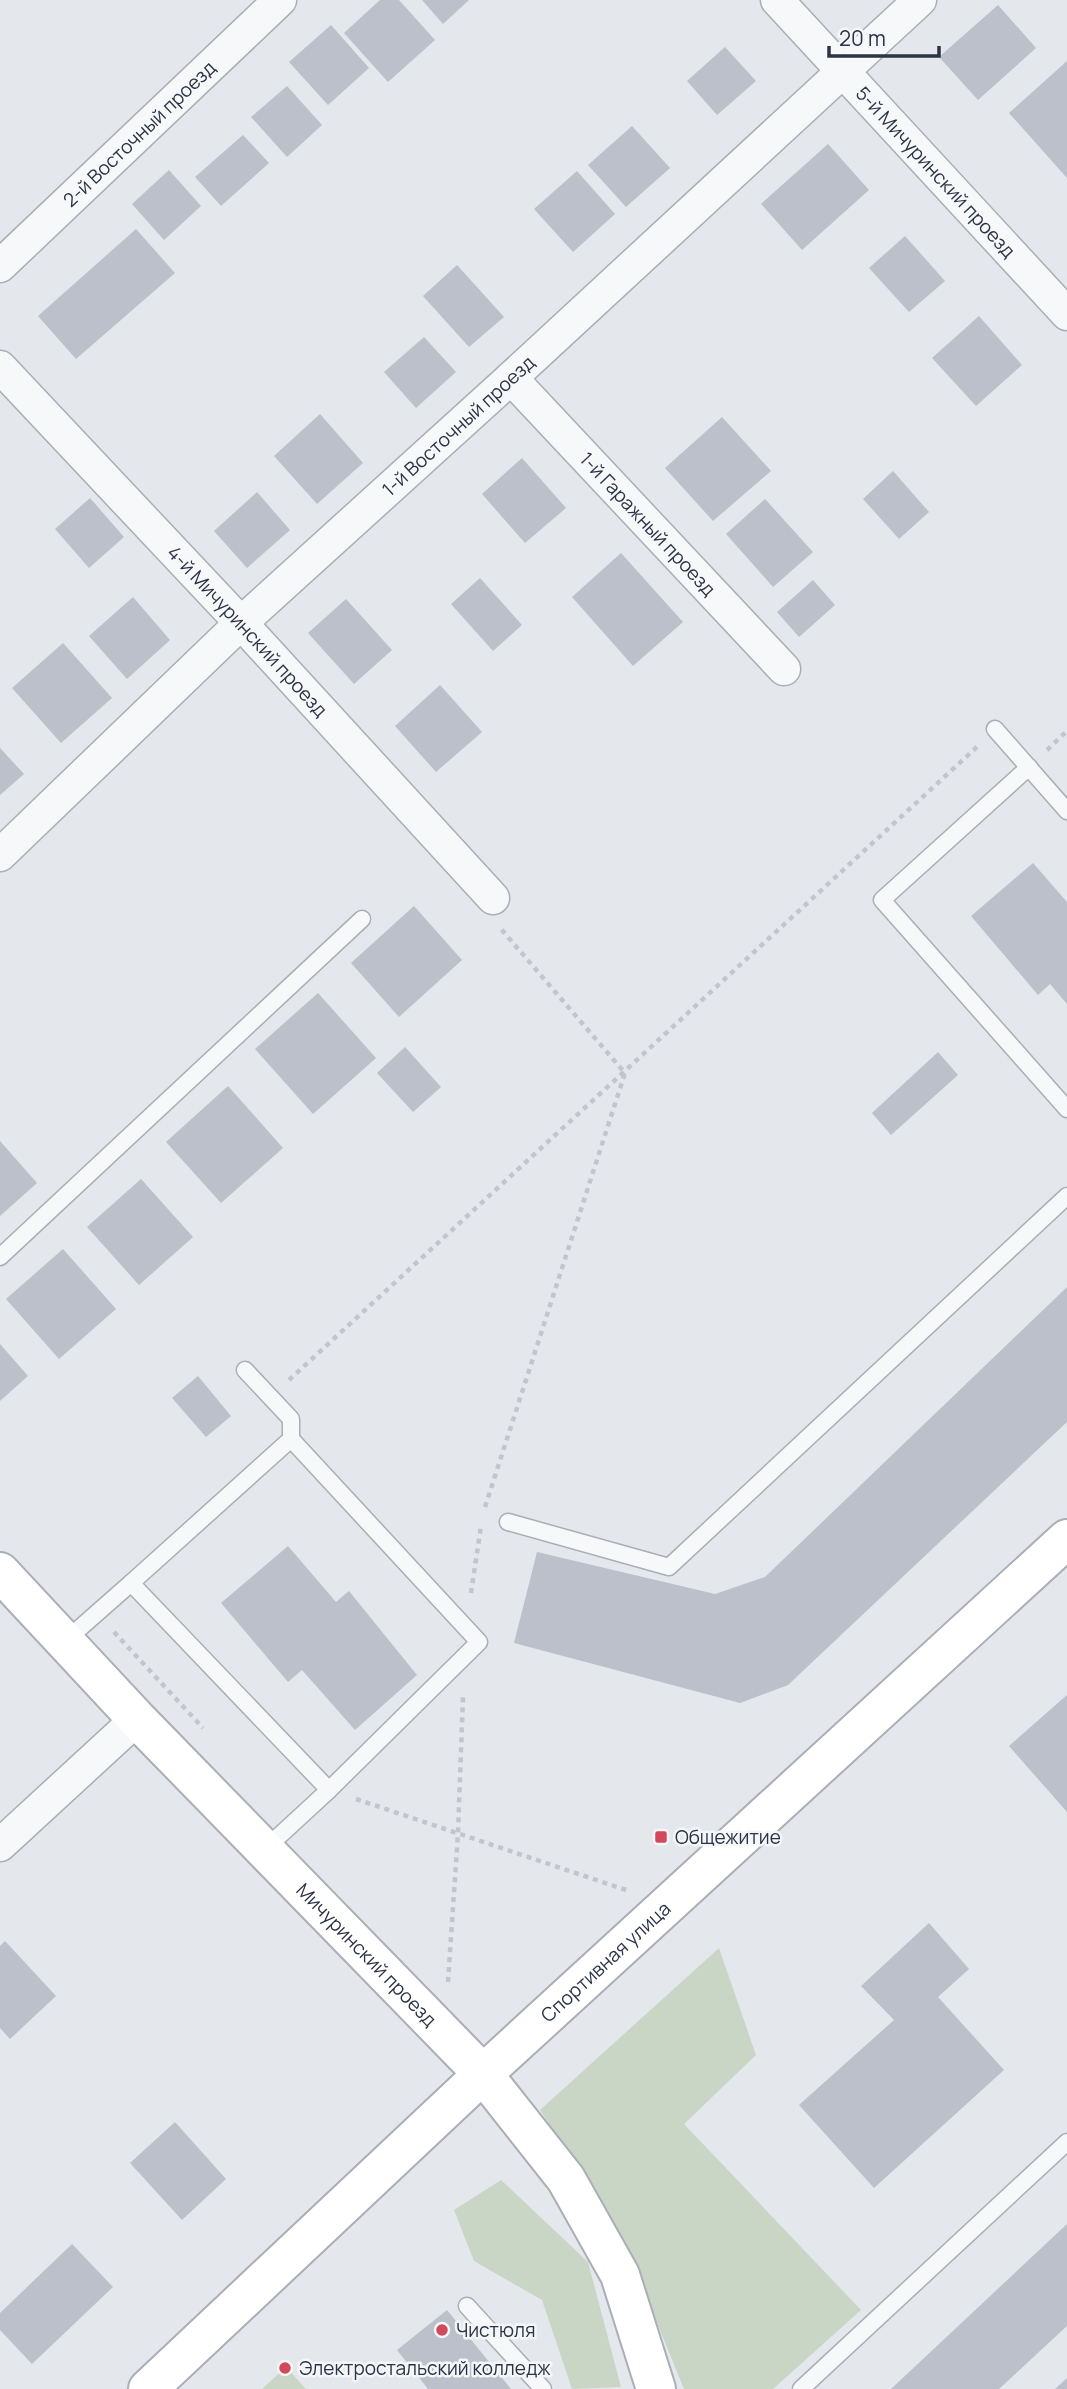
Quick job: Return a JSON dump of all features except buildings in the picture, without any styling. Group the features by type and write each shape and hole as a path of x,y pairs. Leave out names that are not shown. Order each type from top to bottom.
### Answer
{"street":[{"name":"2-й Восточный проезд","path":"0,266 280,0"},
{"name":"5-й Мичуринский проезд","path":"777,0 1067,314"},
{"name":"1-й Восточный проезд","path":"0,855 241,624 920,0"},
{"name":"4-й Мичуринский проезд","path":"0,367 493,898"},
{"name":"1-й Гаражный проезд","path":"511,378 784,669"},
{"name":"Спортивная улица","path":"148,2389 483,2074 1067,1539"},
{"name":"Мичуринский проезд","path":"0,1572 137,1719 483,2074 566,2179 620,2276 656,2389"},
{"path":"0,1845 137,1719"}],"lane":[{"path":"995,729 1067,811"},
{"path":"1029,768 883,900 1067,1109"},
{"path":"0,1257 362,919"},
{"path":"508,1522 669,1567 1067,1196"},
{"path":"245,1370 290,1419 291,1439 479,1642 265,1849"},
{"path":"64,1642 291,1439"},
{"path":"131,1583 329,1790"},
{"path":"801,2389 1067,2142"},
{"path":"467,2306 543,2389"}],"path":[{"path":"271,1398 995,729"},
{"path":"493,898 496,923 625,1073"},
{"path":"466,1629 482,1516 625,1073"},
{"path":"447,1990 458,1833 465,1657"},
{"path":"329,1790 628,1891"}],"green space":[{"path":"719,1948 756,2055 684,2124 861,2310 773,2389 684,2389 622,2237 540,2110"},
{"path":"501,2180 588,2262 621,2387 572,2389 542,2300 474,2261 454,2210"},
{"path":"286,2367 306,2389 262,2389"}],"place":[{"name":"Общежитие","path":"661,1837"},
{"name":"Чистюля","path":"442,2330"},
{"name":"Электростальский колледж","path":"285,2368"}]}
